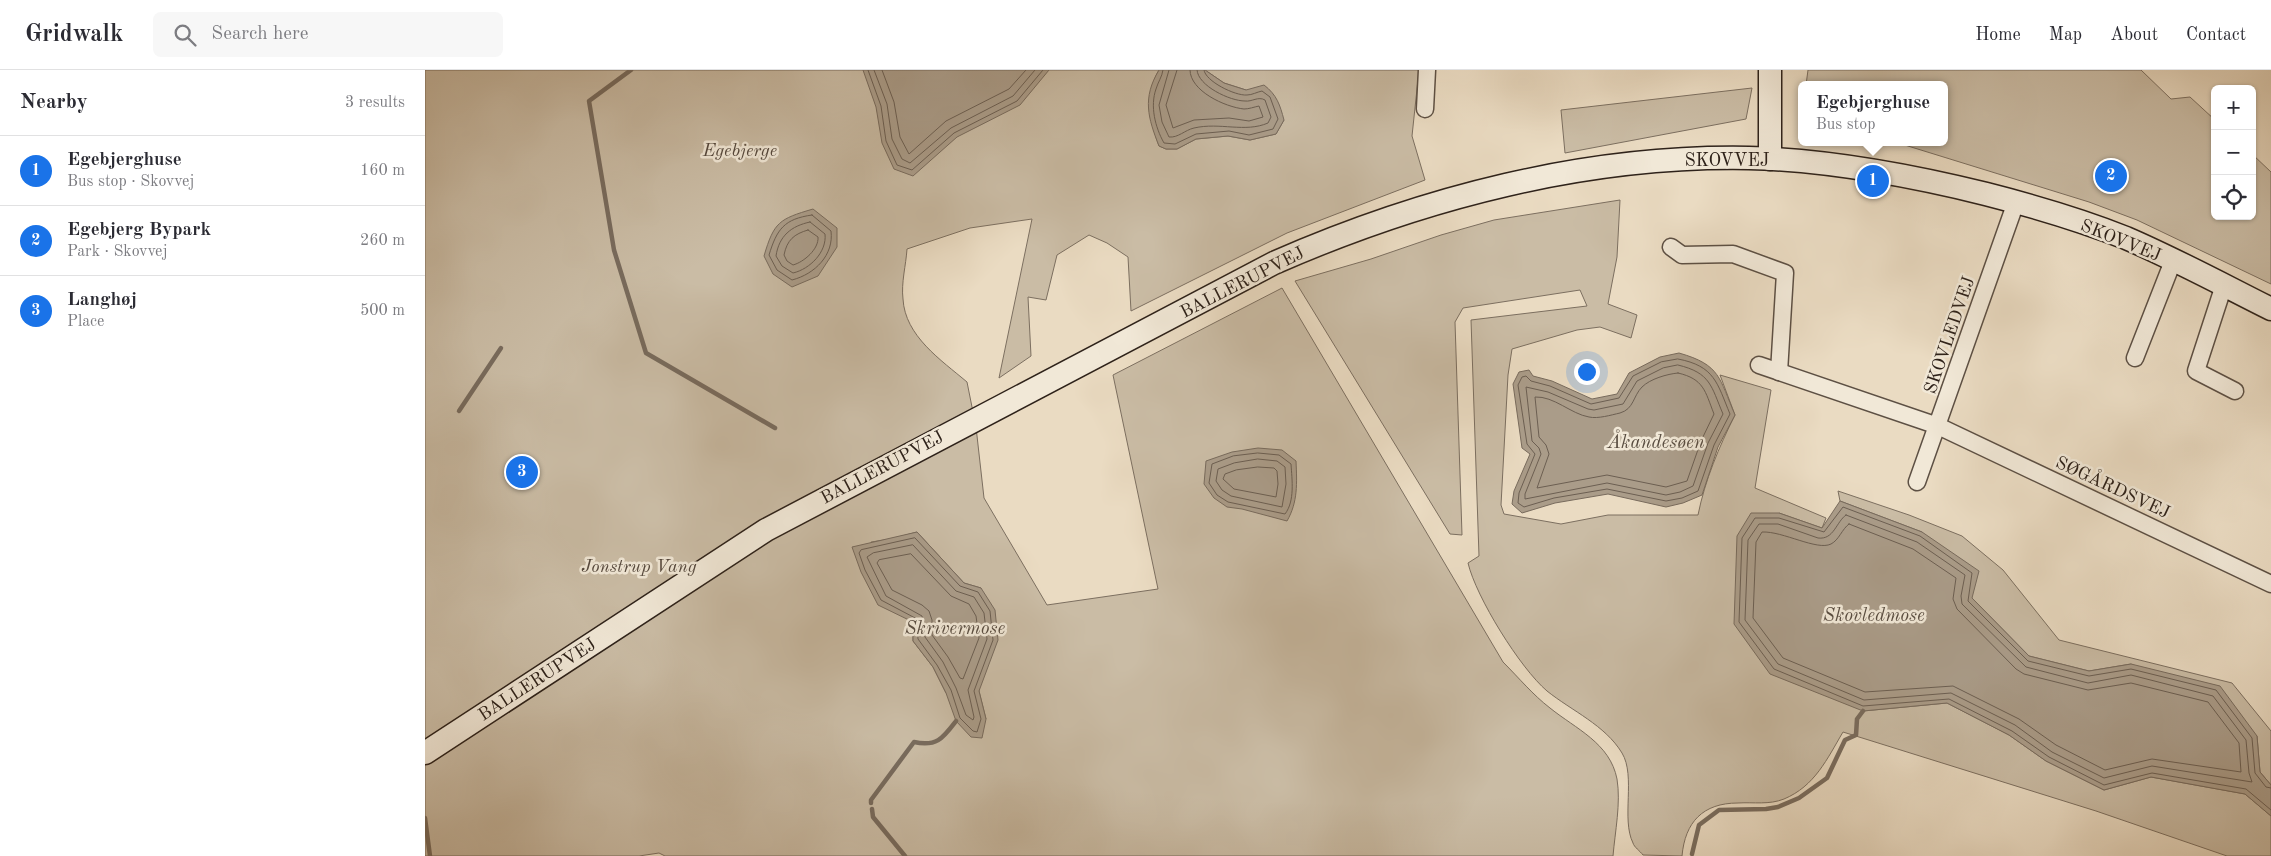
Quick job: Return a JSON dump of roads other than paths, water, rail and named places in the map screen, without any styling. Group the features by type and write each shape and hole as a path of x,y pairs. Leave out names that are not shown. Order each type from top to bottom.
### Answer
{"street":[{"path":"1425,109 1427,70"},
{"path":"1770,70 1770,159"},
{"name":"SKOVVEJ","path":"1364,227 1436,203 1509,184 1603,168 1709,158 1770,159 1863,168 1946,184 2016,202 2126,238 2271,309"},
{"name":"SKOVLEDVEJ","path":"1917,482 2016,202"},
{"name":"BALLERUPVEJ","path":"425,753 765,530 1274,263 1364,227"},
{"path":"1671,247 1682,255 1733,254 1785,273 1779,372"},
{"name":"SKOVVEJ","path":"2135,358 2173,261"},
{"path":"2224,285 2196,371 2235,391"},
{"name":"SØGÅRDSVEJ","path":"1759,365 1938,426 2271,584"}],"water":[{"path":"863,70 1049,70 1020,105 957,137 913,176 894,169 882,143 876,107"},
{"path":"1159,70 1205,70 1224,83 1246,90 1264,85 1277,101 1284,120 1276,134 1250,140 1228,136 1196,139 1177,149 1166,149 1159,146 1152,126 1149,108 1150,90"},
{"path":"813,209 837,228 837,247 818,276 792,287 773,274 764,256 771,236 779,224 785,219"},
{"name":"Åkandesøen","path":"1679,353 1711,368 1721,382 1735,415 1718,447 1702,495 1683,503 1666,507 1608,494 1555,503 1522,513 1512,504 1514,491 1530,454 1522,448 1513,384 1519,372 1529,370 1533,376 1552,381 1592,399 1617,394 1629,373 1660,357"},
{"path":"1258,448 1282,450 1296,461 1295,499 1287,521 1227,507 1214,498 1204,484 1206,461 1232,452"},
{"name":"Skovledmose","path":"1840,501 1922,532 1979,571 1972,598 2029,656 2089,671 2131,664 2220,686 2257,736 2260,772 2271,785 2271,816 2245,794 2151,777 2104,790 2046,761 2009,735 1947,703 1863,711 1770,674 1734,624 1737,536 1751,513 1779,513 1822,528"},
{"name":"Skrivermose","path":"917,532 964,583 981,588 995,610 998,640 979,691 986,719 982,738 971,737 956,721 946,693 933,667 913,641 913,622 878,605 861,572 852,547"}],"waterway":[{"path":"631,70 589,101 614,250 646,353 775,428"},
{"path":"459,411 501,348"},
{"path":"1692,854 1699,825 1719,810 1778,807 1799,798 1827,778 1845,740 1856,735 1857,719 1863,711"},
{"path":"871,803 871,800 914,742 928,743 939,740 956,721"},
{"path":"872,809 873,817 905,856"},
{"path":"425,818 430,856"}],"place":[{"name":"Egebjerg Bypark","path":"2111,176"},
{"name":"Egebjerghuse","path":"1873,181"},
{"name":"Langhøj","path":"522,472"}],"park label":[{"name":"Egebjerge","path":"740,150"},
{"name":"Jonstrup Vang","path":"639,566"}]}
